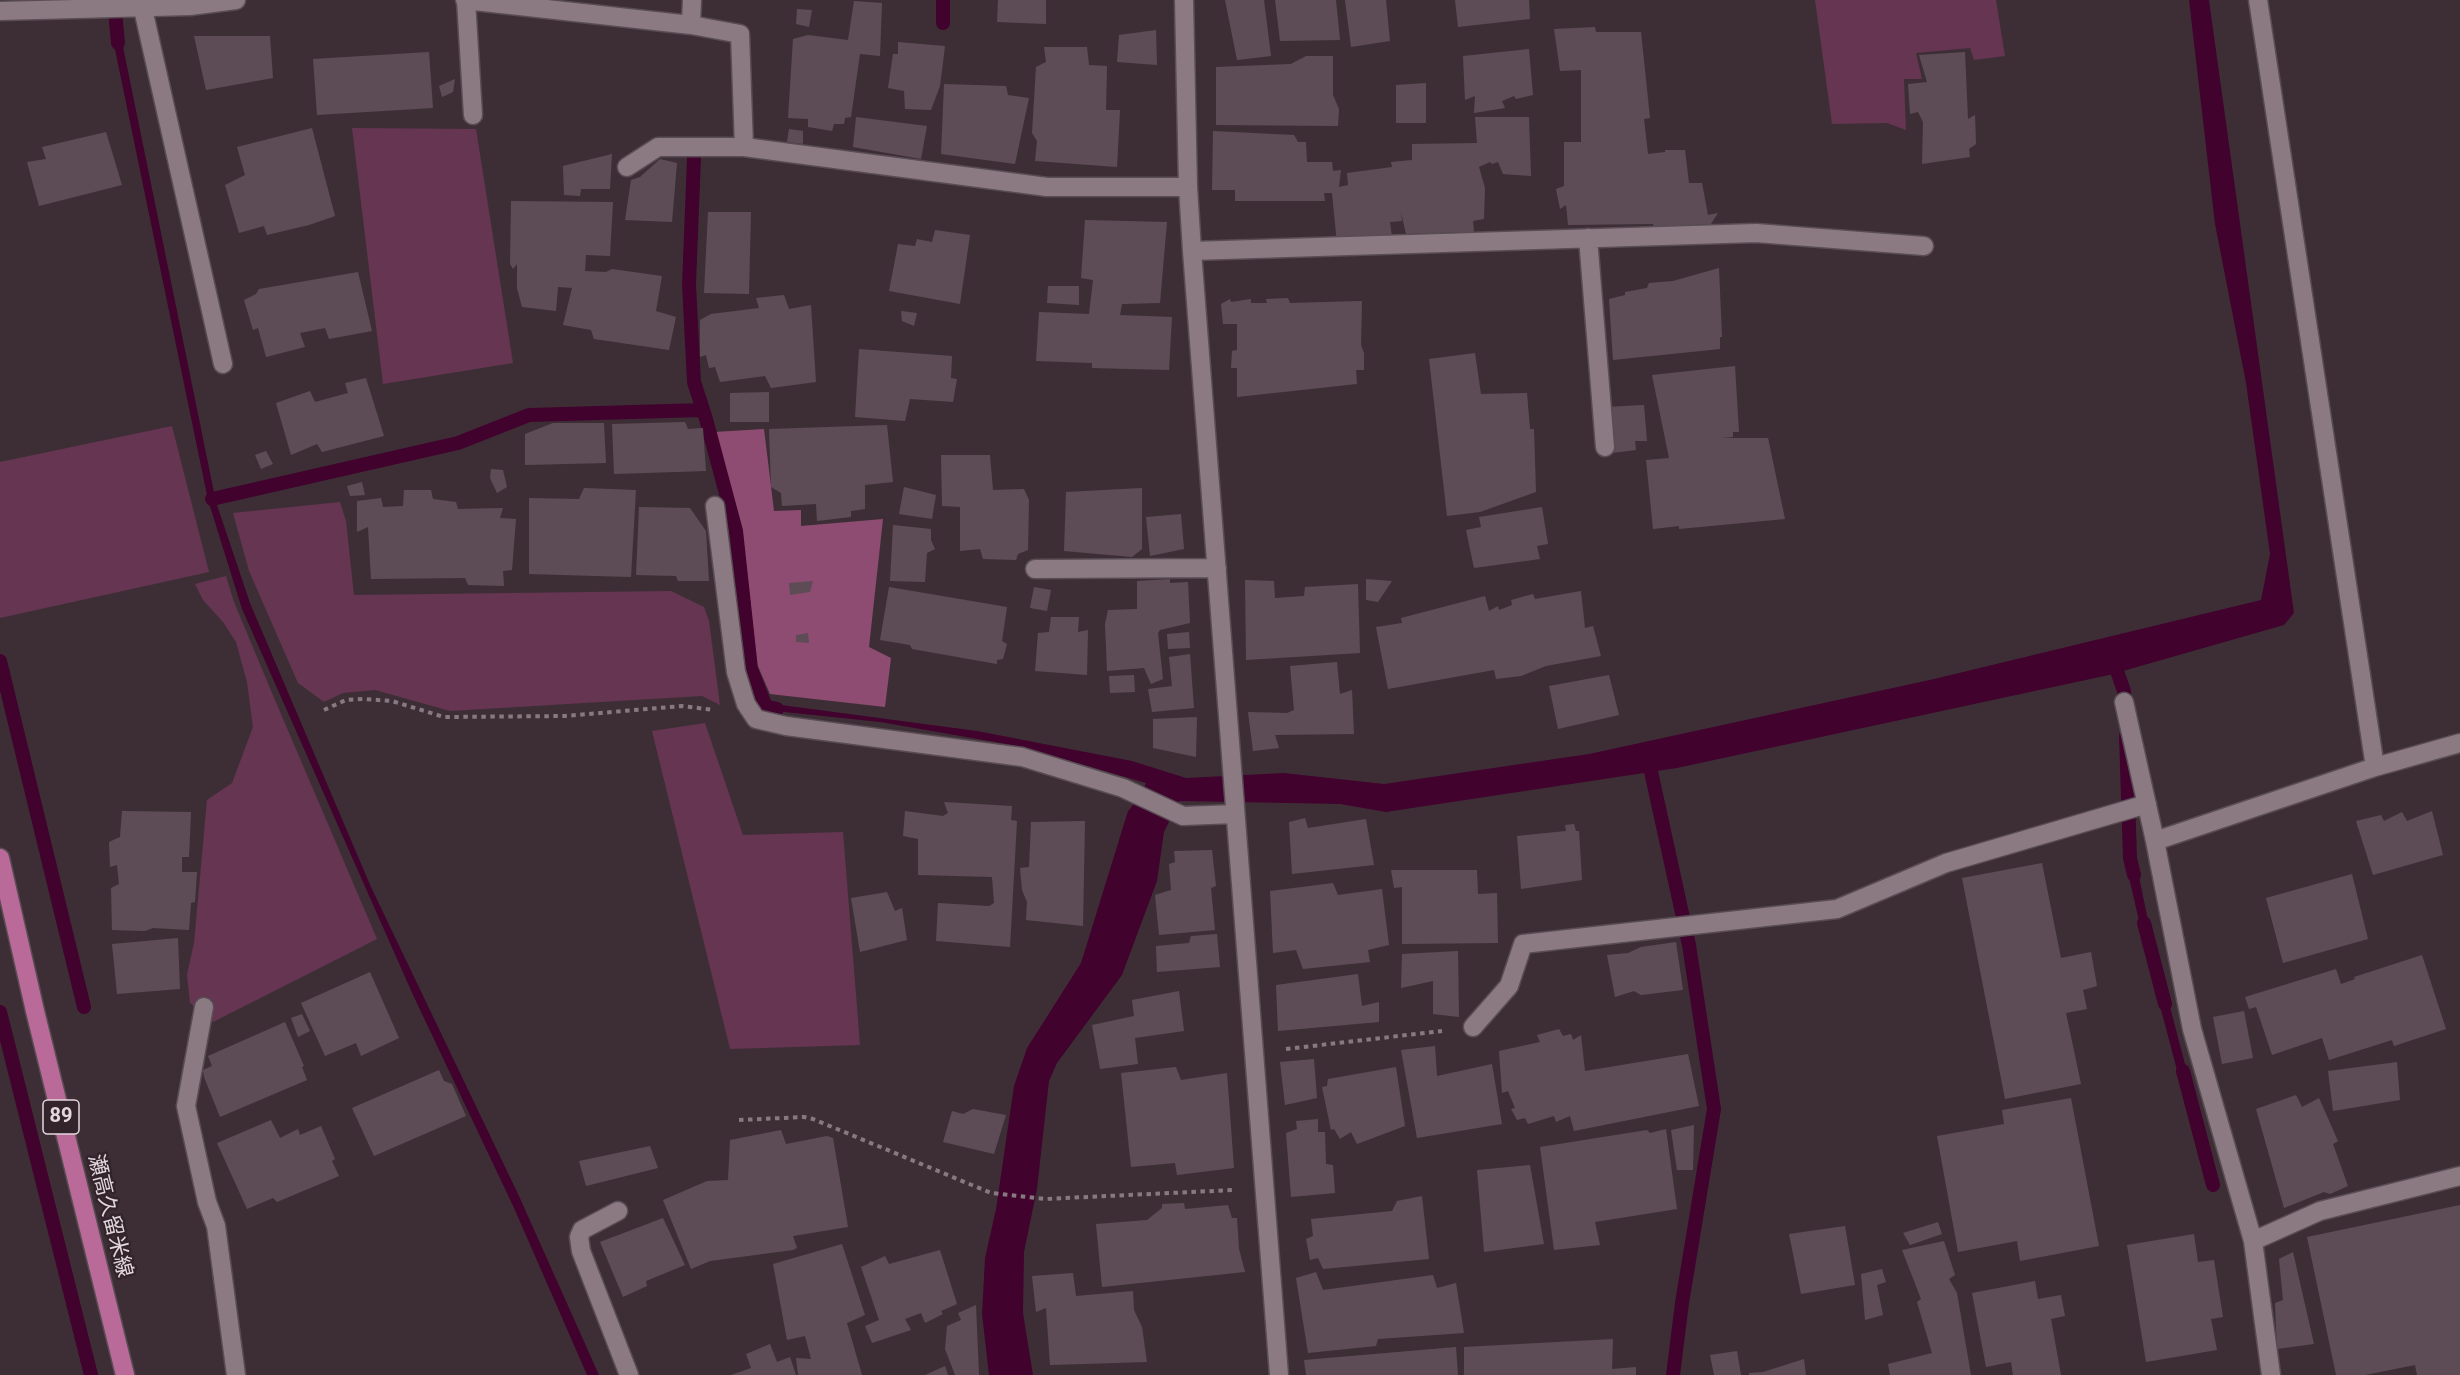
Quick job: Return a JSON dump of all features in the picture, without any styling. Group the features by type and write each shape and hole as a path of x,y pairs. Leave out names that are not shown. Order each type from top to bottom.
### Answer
{"main road":[{"name":"瀬高久留米線","path":"0,858 125,1375"}],"street":[{"path":"0,11 143,9 236,0"},
{"path":"473,115 466,0 544,4 740,34 744,147"},
{"path":"691,25 692,0"},
{"path":"1184,0 1188,187 1192,251 1279,1375"},
{"path":"2258,0 2375,767"},
{"path":"143,9 223,364"},
{"path":"627,167 658,147 744,147 1047,187 1188,187"},
{"path":"1192,251 1756,233 1924,246"},
{"path":"1588,238 1605,447"},
{"path":"715,506 736,672 746,704 756,719 786,726 1022,757 1123,788 1183,816 1235,814"},
{"path":"1035,569 1217,568"},
{"path":"2124,702 2155,841 2192,1029 2253,1241 2271,1375"},
{"path":"2155,841 2375,767 2460,742"},
{"path":"1473,1027 1509,986 1523,944 1837,909 1946,863 2147,804"},
{"path":"204,1007 186,1106 207,1202 216,1226 236,1375"},
{"path":"2253,1241 2320,1211 2460,1176"},
{"path":"618,1211 582,1230 579,1237 581,1251 629,1375"}],"path":[{"path":"324,710 346,700 364,699 392,701 444,717 565,716 682,706 709,708 756,719"},
{"path":"1253,1053 1473,1027"},
{"path":"739,1120 813,1119 991,1193 1045,1199 1265,1188"}],"shaded area":[{"path":"1815,0 1996,0 2005,56 1974,60 1970,48 1916,53 1922,79 1904,79 1906,130 1887,123 1832,124"},
{"path":"2189,0 2209,0 2294,613 2284,625 2109,675 1677,768 1386,812 1340,804 1179,801 1164,832 1157,881 1122,975 1057,1063 1049,1081 1037,1189 1024,1252 1023,1313 1033,1375 989,1375 982,1314 985,1258 996,1209 1014,1086 1027,1048 1081,963 1128,811 1140,797 1146,783 1018,746 880,722 765,710 759,702 977,731 1132,761 1186,778 1284,773 1384,784 1589,754 1934,679 2261,600 2270,554 2246,383 2215,224"},
{"path":"112,26 119,27 216,502 250,603 371,887 519,1196 599,1375 587,1375 514,1208 413,995 242,609 208,500"},
{"path":"352,128 476,129 513,363 383,384"},
{"path":"172,426 209,572 0,618 0,462"},
{"path":"764,429 774,511 801,510 801,526 883,519 869,647 891,658 885,707 770,694 757,664 742,527 714,432"},
{"path":"340,502 346,521 354,595 671,591 704,607 709,621 720,705 702,696 450,711 375,690 343,693 324,702 298,683 249,571 233,513"},
{"path":"226,576 234,602 377,939 213,1022 190,1003 187,975 194,943 207,800 232,783 253,727 247,682 236,642 223,622 203,600 195,584"},
{"path":"705,723 743,835 843,832 860,1045 730,1049 652,731"},
{"path":"2135,857 2152,940 2144,942 2127,869 2126,859"},
{"path":"2164,984 2191,1087 2182,1089 2155,987"}],"building":[{"path":"998,0 1046,0 1046,24 997,22"},
{"path":"1225,0 1264,0 1271,56 1237,60"},
{"path":"1275,0 1336,0 1340,40 1280,41"},
{"path":"1345,0 1386,0 1390,41 1351,47"},
{"path":"1455,0 1529,0 1530,19 1458,27"},
{"path":"854,1 882,3 880,56 860,54 851,117 845,118 844,124 834,124 832,131 808,127 808,119 788,118 793,39 808,35 848,40"},
{"path":"797,9 812,10 809,27 796,24"},
{"path":"1595,27 1596,32 1641,32 1650,118 1644,119 1648,154 1665,152 1665,150 1685,150 1689,183 1702,183 1708,215 1718,213 1711,224 1654,228 1653,224 1568,225 1566,205 1560,209 1556,189 1564,186 1564,142 1581,142 1581,70 1560,71 1554,29"},
{"path":"1156,30 1157,65 1117,62 1119,35"},
{"path":"194,36 270,36 273,78 206,90"},
{"path":"898,42 945,46 940,86 931,110 905,109 904,91 888,88 893,54 898,54"},
{"path":"1044,47 1087,47 1089,65 1107,66 1106,110 1120,110 1117,167 1035,161 1037,141 1032,133 1036,67 1046,62"},
{"path":"1529,49 1533,95 1516,99 1514,96 1502,101 1505,108 1474,113 1475,96 1465,100 1463,56"},
{"path":"429,52 433,108 317,115 313,59"},
{"path":"1965,52 1968,119 1975,115 1976,144 1969,149 1970,157 1922,164 1923,122 1918,112 1910,114 1908,84 1927,82 1919,55"},
{"path":"1306,56 1333,56 1333,95 1339,109 1338,126 1216,125 1216,67 1291,64"},
{"path":"455,79 453,92 442,97 439,86"},
{"path":"1426,83 1426,123 1396,123 1396,85"},
{"path":"944,84 1006,86 1008,95 1029,98 1015,164 941,154"},
{"path":"856,117 927,126 921,159 853,147"},
{"path":"1475,117 1529,117 1531,176 1503,174 1498,162 1492,164 1490,162 1479,167 1485,188 1484,219 1473,221 1474,232 1406,234 1401,212 1402,221 1390,222 1392,237 1337,244 1332,193 1324,193 1325,201 1235,201 1235,190 1212,190 1213,131 1294,135 1298,142 1306,142 1307,162 1332,162 1333,171 1341,170 1339,187 1348,185 1347,173 1392,167 1391,162 1412,160 1412,144 1477,143"},
{"path":"312,128 335,216 267,235 264,226 239,233 225,185 245,175 237,147"},
{"path":"789,129 803,131 803,144 787,142"},
{"path":"106,132 122,185 39,206 27,162 46,159 42,147"},
{"path":"612,154 610,189 581,189 580,196 564,195 563,166"},
{"path":"660,159 677,163 672,222 625,220 631,180 640,177"},
{"path":"511,201 613,202 610,256 586,255 585,271 606,272 612,269 662,276 656,311 676,317 669,350 594,339 591,330 563,325 572,288 558,287 556,311 522,307 517,288 517,264 513,269 510,264"},
{"path":"708,212 751,212 749,294 704,293"},
{"path":"1085,220 1167,222 1160,303 1122,304 1120,315 1172,317 1169,370 1092,368 1092,363 1036,361 1039,312 1089,314 1093,280 1081,278"},
{"path":"935,230 970,235 960,304 889,291 898,244 915,246 917,239 932,242"},
{"path":"1719,268 1722,337 1720,337 1720,349 1613,360 1609,299 1625,295 1625,292 1647,288 1649,283 1673,281"},
{"path":"358,272 372,331 329,339 325,328 300,333 305,347 266,357 258,328 253,330 244,300 256,294 259,289"},
{"path":"1048,286 1079,286 1079,305 1047,303"},
{"path":"784,295 789,309 811,305 816,382 771,388 765,376 720,382 715,367 709,368 706,355 700,357 700,320 711,314 759,308 756,298"},
{"path":"1288,298 1290,303 1362,301 1361,345 1364,353 1364,370 1356,370 1357,384 1237,397 1237,368 1231,368 1232,351 1237,350 1237,324 1223,324 1221,304 1230,299 1231,302 1251,299 1251,303 1267,303 1266,299"},
{"path":"901,311 917,313 914,326 902,321"},
{"path":"859,349 952,356 951,378 957,379 953,402 910,399 905,421 855,417"},
{"path":"1475,353 1481,394 1527,393 1530,429 1534,429 1536,492 1480,512 1447,516 1429,359"},
{"path":"1735,366 1739,432 1733,432 1733,437 1721,438 1768,438 1785,519 1679,529 1679,526 1653,529 1646,460 1669,458 1652,375"},
{"path":"366,378 384,436 322,452 317,444 291,455 276,403 310,391 315,402 348,393 345,383"},
{"path":"769,392 769,422 730,422 730,393"},
{"path":"1644,405 1647,441 1635,441 1636,450 1604,454 1605,407"},
{"path":"685,422 688,429 703,428 706,471 614,474 612,424"},
{"path":"553,423 604,423 606,463 525,465 525,434"},
{"path":"887,425 893,482 865,485 865,509 851,511 851,517 817,521 816,504 782,506 781,493 771,487 769,429"},
{"path":"266,451 273,464 261,469 255,455"},
{"path":"941,455 990,455 993,490 1024,489 1029,500 1028,550 1018,554 1016,560 983,559 980,549 960,551 960,507 942,506"},
{"path":"491,469 503,470 507,487 497,493 490,478"},
{"path":"362,482 365,495 350,496 347,486"},
{"path":"904,487 936,495 932,519 899,514"},
{"path":"584,488 636,490 631,577 529,574 529,498 579,499"},
{"path":"1142,488 1142,549 1132,557 1064,551 1066,492"},
{"path":"404,490 431,490 433,499 456,502 458,509 503,508 500,518 516,519 512,570 503,571 504,586 468,585 465,578 371,579 368,527 357,532 357,501 381,498 383,507 403,506"},
{"path":"639,507 690,508 706,531 709,581 678,581 676,576 636,575"},
{"path":"1542,507 1548,544 1537,546 1540,559 1474,568 1466,530 1481,527 1479,517"},
{"path":"1181,514 1184,549 1150,556 1146,517"},
{"path":"893,525 931,529 931,540 935,549 927,553 925,582 890,581"},
{"path":"1170,579 1170,583 1188,582 1190,623 1160,630 1158,633 1163,679 1151,684 1144,668 1107,671 1105,624 1108,610 1137,609 1137,581"},
{"path":"1366,579 1392,581 1378,602 1366,600"},
{"path":"1245,580 1274,581 1275,598 1304,596 1305,587 1358,584 1360,653 1246,660"},
{"path":"813,581 810,592 790,595 789,583"},
{"path":"889,587 1007,607 1002,641 1007,644 1003,659 997,660 997,664 912,649 910,645 880,640"},
{"path":"1034,587 1051,590 1047,611 1030,608"},
{"path":"1581,591 1585,628 1593,626 1601,656 1546,666 1521,676 1496,679 1494,670 1388,689 1376,627 1402,623 1401,618 1485,596 1489,611 1498,606 1499,610 1512,605 1511,600 1533,594 1535,599"},
{"path":"1051,617 1079,617 1078,632 1088,630 1087,675 1035,671 1038,633 1049,632"},
{"path":"1189,632 1190,648 1168,649 1167,634"},
{"path":"808,633 809,643 796,642 796,635"},
{"path":"1190,654 1194,708 1152,712 1148,689 1172,686 1169,657"},
{"path":"1337,662 1340,694 1352,690 1354,734 1275,735 1279,748 1253,751 1248,712 1287,713 1294,710 1290,666"},
{"path":"1134,675 1135,692 1110,693 1109,676"},
{"path":"1609,675 1619,715 1558,729 1549,686"},
{"path":"1197,717 1196,757 1153,748 1153,719"},
{"path":"944,802 1012,806 1011,820 1017,821 1010,947 936,941 938,903 989,906 994,903 992,877 918,875 918,839 903,836 905,811 943,816 948,813"},
{"path":"122,811 191,812 189,857 182,857 182,872 197,872 195,902 191,903 189,930 153,928 145,931 112,930 111,888 119,884 117,865 110,867 109,842 120,837"},
{"path":"2432,811 2443,855 2373,875 2356,821 2381,815 2384,821 2402,812 2407,821"},
{"path":"1305,818 1308,828 1366,819 1374,865 1292,874 1289,822"},
{"path":"1085,821 1083,926 1026,920 1027,902 1022,890 1020,868 1029,867 1031,822"},
{"path":"1574,824 1576,831 1579,831 1582,880 1521,889 1517,836 1566,831 1565,825"},
{"path":"1212,850 1216,886 1211,888 1215,930 1159,935 1155,895 1171,890 1169,864 1175,862 1174,851"},
{"path":"2042,863 2061,958 2091,952 2097,986 2083,990 2087,1009 2066,1013 2081,1084 2005,1099 1962,878"},
{"path":"1391,870 1477,870 1478,894 1497,893 1498,943 1402,944 1402,887 1394,888"},
{"path":"2352,874 2368,939 2283,963 2266,898"},
{"path":"1333,883 1338,895 1382,889 1389,945 1368,950 1370,962 1303,969 1296,950 1273,953 1270,891"},
{"path":"887,892 895,911 902,908 907,940 860,952 851,898"},
{"path":"1217,934 1220,967 1157,972 1156,946 1189,943 1191,936"},
{"path":"178,938 180,989 117,994 112,944"},
{"path":"1676,942 1683,990 1641,995 1634,991 1615,997 1607,955 1628,953 1641,947"},
{"path":"1458,951 1459,1017 1433,1014 1433,981 1401,988 1402,954"},
{"path":"2422,955 2446,1029 2394,1046 2392,1040 2329,1060 2322,1038 2272,1055 2256,1007 2249,1009 2245,997 2336,969 2341,984 2355,979 2354,977"},
{"path":"370,972 399,1038 361,1056 356,1043 325,1056 301,1003"},
{"path":"1358,974 1362,1006 1379,1002 1379,1022 1278,1031 1276,985"},
{"path":"1179,991 1184,1031 1135,1038 1138,1064 1100,1069 1092,1025 1134,1016 1132,1000"},
{"path":"2244,1011 2253,1058 2222,1064 2213,1017"},
{"path":"302,1014 310,1031 298,1037 291,1018"},
{"path":"285,1022 304,1066 302,1067 307,1080 220,1117 204,1077 203,1070 212,1066 208,1056"},
{"path":"1559,1029 1563,1036 1571,1034 1573,1040 1581,1035 1585,1071 1688,1054 1699,1106 1574,1131 1570,1116 1556,1122 1554,1116 1528,1124 1525,1118 1517,1120 1511,1109 1515,1108 1508,1091 1502,1093 1499,1051 1540,1042 1537,1035"},
{"path":"1435,1046 1437,1076 1492,1064 1502,1124 1417,1138 1401,1050"},
{"path":"1314,1059 1317,1098 1285,1105 1280,1062"},
{"path":"2397,1062 2400,1100 2333,1111 2328,1071"},
{"path":"1176,1067 1181,1080 1227,1073 1234,1168 1177,1175 1175,1163 1131,1167 1121,1073"},
{"path":"1396,1067 1405,1126 1357,1144 1351,1132 1340,1139 1334,1129 1331,1130 1322,1087 1327,1086 1328,1079"},
{"path":"439,1070 444,1081 452,1084 466,1116 374,1156 352,1108"},
{"path":"2296,1095 2302,1107 2319,1098 2338,1141 2333,1144 2348,1186 2330,1194 2324,1192 2284,1208 2256,1109"},
{"path":"2071,1098 2099,1246 2020,1261 2017,1241 1958,1252 1937,1136 2004,1124 2002,1110"},
{"path":"973,1109 1006,1115 994,1154 943,1142 952,1111 963,1114"},
{"path":"1318,1119 1318,1132 1325,1132 1326,1164 1333,1165 1335,1193 1291,1197 1286,1133 1297,1129 1296,1121"},
{"path":"271,1120 280,1138 298,1129 300,1135 321,1126 335,1159 332,1161 339,1176 277,1202 273,1198 247,1209 217,1143"},
{"path":"1694,1125 1693,1170 1677,1170 1671,1130"},
{"path":"1666,1129 1677,1209 1595,1222 1600,1245 1554,1250 1540,1147"},
{"path":"781,1130 786,1144 827,1136 833,1138 848,1227 793,1236 797,1248 793,1250 710,1261 691,1269 663,1200 707,1181 728,1180 730,1140"},
{"path":"650,1146 658,1168 586,1186 579,1161"},
{"path":"1530,1165 1544,1244 1484,1252 1477,1170"},
{"path":"1422,1196 1429,1259 1323,1269 1318,1258 1310,1260 1306,1239 1313,1236 1311,1219 1392,1211 1397,1201"},
{"path":"1184,1203 1185,1209 1228,1205 1232,1218 1237,1218 1239,1249 1245,1272 1102,1287 1096,1224 1147,1220 1162,1208 1162,1204"},
{"path":"2460,1205 2460,1375 2417,1375 2415,1365 2365,1375 2336,1375 2307,1237"},
{"path":"663,1218 685,1265 646,1281 647,1286 623,1297 600,1242"},
{"path":"1938,1222 1942,1234 1910,1245 1903,1233"},
{"path":"1845,1226 1855,1285 1801,1294 1789,1234"},
{"path":"2194,1234 2198,1262 2214,1260 2223,1317 2211,1319 2217,1350 2146,1362 2127,1245"},
{"path":"1944,1241 1955,1275 1949,1279 1957,1293 1971,1375 1890,1375 1888,1364 1932,1353 1917,1302 1921,1299 1902,1250"},
{"path":"842,1244 865,1315 847,1323 862,1375 798,1375 796,1358 811,1359 805,1336 787,1340 773,1264"},
{"path":"940,1250 957,1304 941,1311 943,1314 925,1323 921,1313 905,1319 911,1330 872,1343 865,1326 879,1320 861,1267 885,1256 889,1264"},
{"path":"2293,1252 2314,1344 2277,1349 2275,1303 2283,1300 2279,1259"},
{"path":"1882,1269 1886,1282 1877,1285 1883,1315 1865,1320 1861,1274"},
{"path":"1316,1272 1323,1290 1433,1275 1437,1288 1456,1283 1464,1333 1378,1339 1376,1346 1308,1353 1296,1278"},
{"path":"1073,1273 1076,1296 1133,1291 1134,1310 1142,1327 1147,1362 1050,1365 1046,1308 1036,1312 1032,1276"},
{"path":"2035,1281 2038,1299 2061,1295 2065,1316 2051,1319 2061,1375 2013,1375 2011,1362 1986,1367 1972,1293"},
{"path":"976,1305 979,1375 955,1375 945,1349 947,1326 961,1320 958,1313"},
{"path":"1613,1339 1612,1369 1636,1367 1636,1375 1464,1375 1464,1347"},
{"path":"770,1344 777,1362 790,1357 796,1375 731,1375 751,1368 746,1354"},
{"path":"1456,1347 1458,1375 1306,1375 1304,1360"},
{"path":"1737,1351 1741,1375 1714,1375 1710,1355"},
{"path":"1804,1359 1806,1375 1749,1375 1749,1373 1763,1372"},
{"path":"945,1366 948,1375 925,1375"}],"waterway":[{"path":"114,0 118,43"},
{"path":"943,0 943,23"},
{"path":"694,158 689,284 694,382 736,531 751,669 766,707 777,709"},
{"path":"212,499 458,443 529,415 703,410"},
{"path":"0,661 84,1007"},
{"path":"2117,671 2124,691 2125,711"},
{"path":"2126,736 2130,858 2134,875"},
{"path":"1650,767 1689,945 1714,1109 1682,1303 1673,1375"},
{"path":"2144,923 2165,1004"},
{"path":"0,1012 91,1375"},
{"path":"2183,1071 2213,1185"}]}
